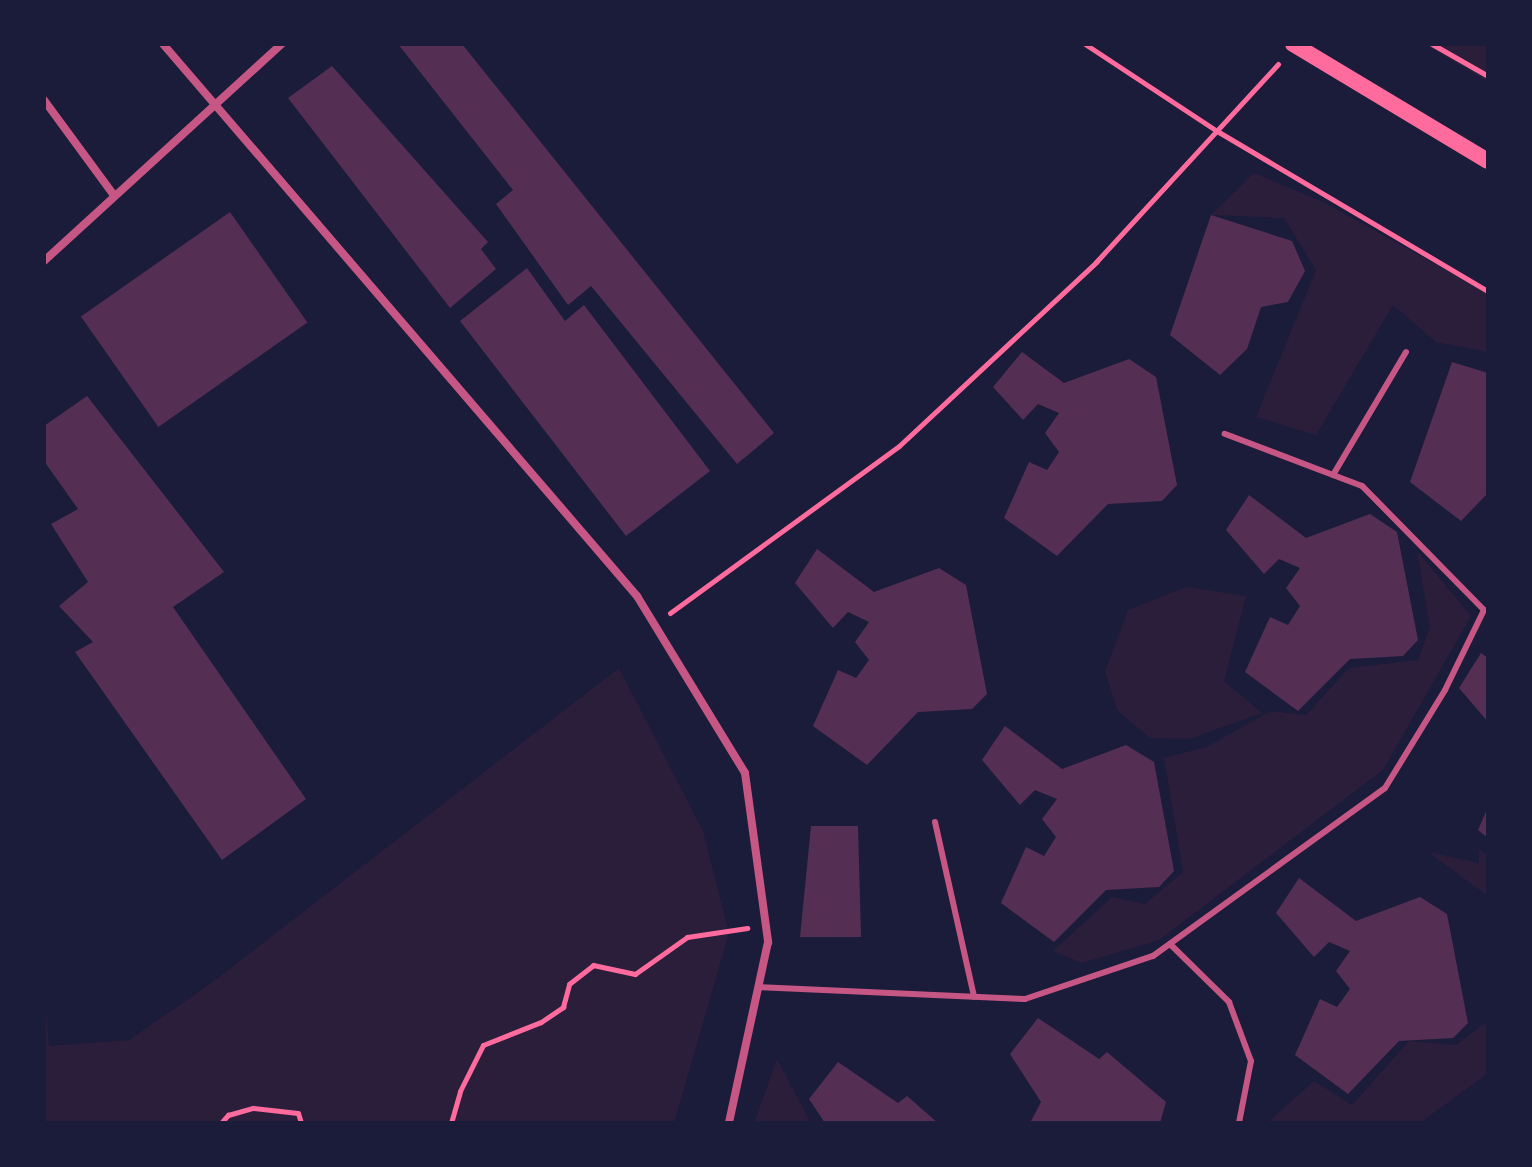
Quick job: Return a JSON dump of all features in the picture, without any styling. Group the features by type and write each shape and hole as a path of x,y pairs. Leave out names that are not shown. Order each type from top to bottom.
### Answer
{"main road":[{"path":"1294,45 1488,161"}],"street":[{"path":"163,44 637,596 745,773 765,927 759,987 729,1123"},
{"path":"44,261 113,194 282,44"},
{"path":"44,100 113,194"}],"lane":[{"path":"1333,475 1406,352"},
{"path":"759,987 1025,999 1153,956 1385,788 1445,690 1484,610 1362,486 1225,434"},
{"path":"935,822 974,997"},
{"path":"1170,944 1229,1002 1251,1061 1239,1123"}],"path":[{"path":"1085,44 1217,131 1488,291"},
{"path":"1432,44 1488,76"},
{"path":"654,625 899,446 1096,262 1294,45"},
{"path":"451,1123 460,1091 483,1045 541,1022 563,1007 569,984 593,965 635,974 687,937 765,927"},
{"path":"221,1123 228,1115 253,1108 298,1113 301,1123"}],"shaded area":[{"path":"1424,44 1488,44 1488,82"},
{"path":"1254,173 1323,202 1488,293 1488,352 1436,342 1393,305 1316,435 1256,417 1316,270 1284,218 1211,215"},
{"path":"1417,551 1471,616 1383,770 1159,940 1082,963 1053,951 1112,897 1145,904 1183,872 1164,758 1206,747 1271,711 1306,715 1349,668 1418,660 1430,627"},
{"path":"1186,587 1246,596 1224,681 1262,713 1189,739 1150,738 1117,710 1105,671 1128,610"},
{"path":"619,668 703,831 729,933 674,1123 44,1123 44,990 49,1046 129,1040 210,984"},
{"path":"1479,850 1488,855 1488,896 1428,852 1479,863"},
{"path":"1488,1021 1488,1073 1420,1123 1267,1123 1314,1081 1352,1105 1409,1041 1456,1045"},
{"path":"777,1059 811,1123 754,1123"}],"building":[{"path":"398,44 462,44 774,433 737,464 591,286 568,305 496,204 513,190"},
{"path":"332,66 488,242 481,249 496,269 450,308 288,98"},
{"path":"230,212 307,323 158,427 81,316"},
{"path":"1211,215 1292,241 1305,271 1288,302 1261,307 1247,349 1220,375 1170,335"},
{"path":"527,268 565,321 584,305 710,471 626,536 460,321"},
{"path":"1022,352 1064,383 1129,359 1156,377 1177,485 1162,501 1108,504 1057,556 1004,518 1029,462 1047,470 1059,452 1045,433 1059,413 1038,404 1023,420 993,387"},
{"path":"1452,362 1488,373 1488,493 1461,521 1410,482"},
{"path":"87,396 224,572 173,607 306,799 222,860 75,652 93,642 59,606 88,582 51,524 78,509 44,461 44,426"},
{"path":"1249,495 1306,538 1370,514 1397,532 1418,640 1403,656 1350,659 1298,711 1245,672 1270,617 1288,625 1300,606 1286,588 1300,568 1279,559 1264,574 1226,530"},
{"path":"817,549 874,592 939,568 966,585 987,694 972,709 918,712 867,765 813,726 838,670 856,678 869,660 855,642 869,622 848,612 833,628 795,583"},
{"path":"1481,653 1488,658 1488,722 1459,688"},
{"path":"1005,726 1062,769 1126,745 1154,762 1174,871 1159,887 1106,890 1054,942 1001,903 1026,847 1044,856 1056,837 1042,819 1057,799 1035,790 1020,805 982,760"},
{"path":"1488,807 1488,838 1478,830"},
{"path":"811,826 858,826 861,937 800,937"},
{"path":"1299,878 1356,921 1420,897 1447,914 1468,1023 1453,1038 1399,1041 1348,1094 1295,1055 1320,999 1337,1007 1350,989 1336,971 1350,951 1329,942 1314,957 1276,913"},
{"path":"1038,1018 1099,1059 1107,1052 1166,1102 1160,1123 1030,1123 1041,1102 1010,1054"},
{"path":"838,1062 898,1103 907,1096 938,1123 825,1123 809,1099"}]}
